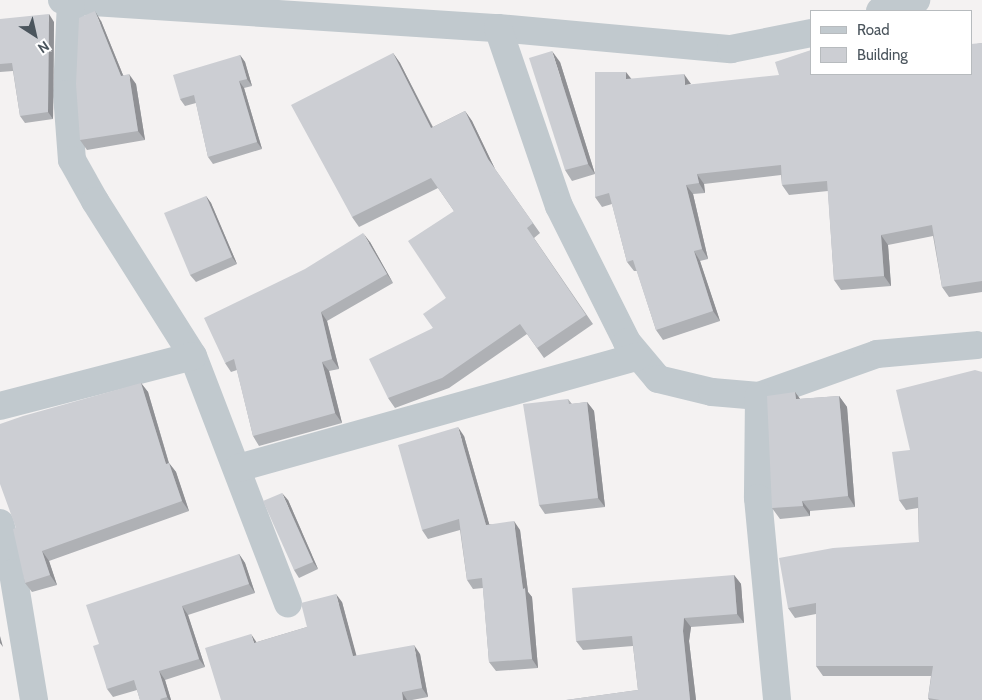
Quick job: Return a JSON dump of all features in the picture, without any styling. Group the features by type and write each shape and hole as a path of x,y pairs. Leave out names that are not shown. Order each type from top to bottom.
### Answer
{"street":[{"path":"62,0 498,28 731,49 810,33"},
{"path":"883,10 916,0"},
{"path":"71,1 67,94 72,160 95,201 193,356 238,468 288,603"},
{"path":"498,28 559,206 627,342 658,380 712,392 759,396 876,354 977,345"},
{"path":"0,406 193,356"},
{"path":"238,468 638,356"},
{"path":"759,396 758,498 777,700"},
{"path":"0,523 13,573 34,700"}],"building":[{"path":"95,11 121,76 129,74 138,131 80,140 76,84 79,18"},
{"path":"49,14 48,112 20,116 12,63 0,64 0,19"},
{"path":"982,43 982,281 942,287 932,225 881,235 884,276 834,280 827,181 782,185 781,165 697,174 699,183 686,185 702,249 694,251 713,311 656,330 633,260 627,262 609,193 595,197 595,72 626,72 626,79 684,74 685,85 779,75 775,62 810,50 810,75 972,75 972,44"},
{"path":"552,51 588,164 565,170 529,58"},
{"path":"393,53 431,128 465,111 488,159 533,223 527,228 586,315 537,348 520,324 442,378 388,398 369,359 433,328 423,314 446,298 408,241 454,211 431,178 352,217 291,105"},
{"path":"240,55 247,79 239,81 257,142 208,157 194,95 180,99 173,75"},
{"path":"206,196 232,257 190,275 164,213"},
{"path":"363,233 387,274 321,312 332,359 322,362 335,413 253,436 234,359 225,363 204,318 305,269"},
{"path":"975,370 982,372 982,700 940,700 928,698 933,666 816,666 816,603 788,608 779,558 833,548 919,542 918,497 899,500 892,452 910,450 896,390"},
{"path":"141,383 166,464 169,463 182,501 42,551 50,575 25,583 13,529 16,528 0,484 0,424"},
{"path":"795,392 796,399 839,396 848,496 802,501 803,506 772,508 767,396"},
{"path":"568,399 569,404 587,402 598,498 539,505 523,404"},
{"path":"458,427 486,525 514,521 523,589 525,588 532,659 489,662 482,578 467,580 459,519 422,530 398,445"},
{"path":"282,493 313,562 294,570 263,501"},
{"path":"239,554 249,584 182,606 199,659 159,671 167,697 161,700 140,700 134,680 107,689 93,646 99,644 86,605"},
{"path":"734,575 737,614 684,618 683,631 690,700 566,700 638,690 632,636 576,641 572,588"},
{"path":"336,594 353,656 414,645 422,688 402,692 403,700 221,700 205,648 251,634 254,643 307,627 301,603"}]}
